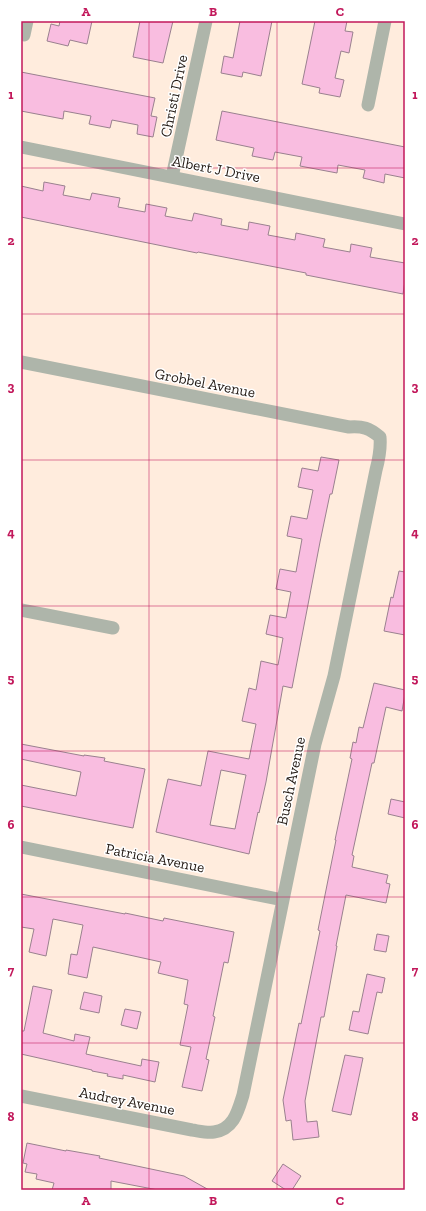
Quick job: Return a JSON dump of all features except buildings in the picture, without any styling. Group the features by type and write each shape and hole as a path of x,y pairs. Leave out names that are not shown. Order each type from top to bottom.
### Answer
{"street":[{"path":"24,35 27,21"},
{"name":"Christi Drive","path":"172,177 206,21"},
{"path":"368,105 385,21"},
{"name":"Albert J Drive","path":"21,147 405,224"},
{"name":"Grobbel Avenue","path":"21,362 348,427 360,426 371,430 380,437"},
{"name":"Busch Avenue","path":"226,1128 236,1117 243,1095 314,744 334,676 380,457 380,437"},
{"path":"21,610 113,628"},
{"name":"Patricia Avenue","path":"21,847 283,900"},
{"name":"Audrey Avenue","path":"21,1096 192,1130 214,1132 226,1128"}]}
